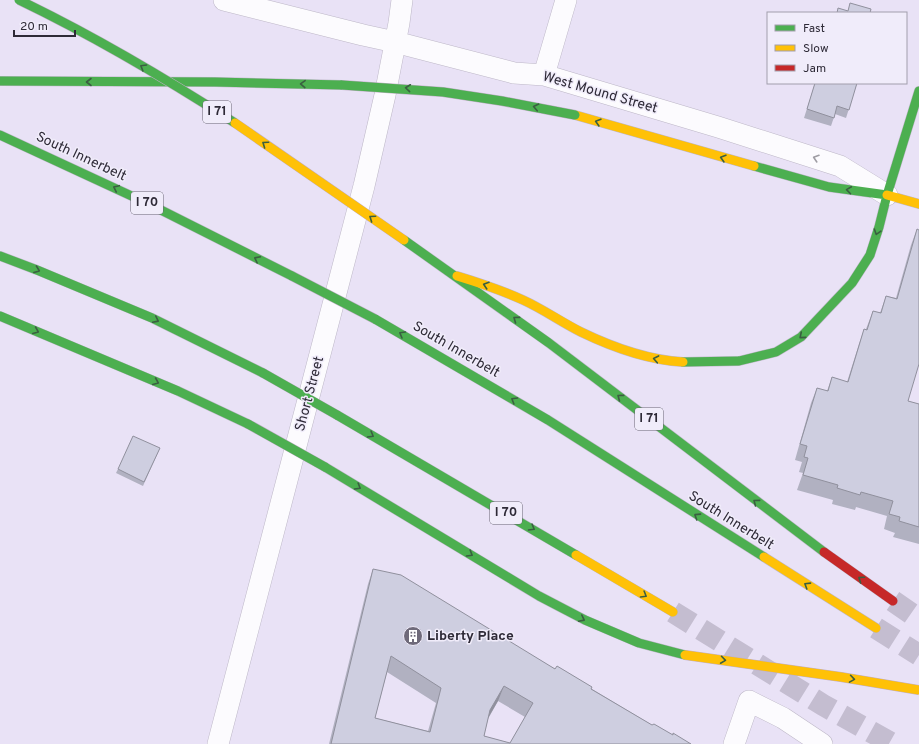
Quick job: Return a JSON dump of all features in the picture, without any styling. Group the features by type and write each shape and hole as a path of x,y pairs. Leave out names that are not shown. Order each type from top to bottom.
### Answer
{"main road":[{"name":"I 71","path":"19,0 68,24 235,123 457,276 552,345 759,505 893,601"},
{"path":"0,81 215,82 342,85 402,88 458,94 517,103 575,115 829,187 887,195"},
{"path":"457,276 491,286 523,300 582,332 639,355 668,361 739,362 776,352 801,337 852,283 870,255 919,91"},
{"name":"South Innerbelt","path":"0,135 151,205 375,319 548,420 746,547 876,628"},
{"name":"West Mound Street","path":"887,195 919,204"},
{"name":"I 70","path":"0,256 152,318 263,373 673,612"},
{"path":"0,316 178,391 248,424 325,467 539,596 585,620 639,643 684,655 841,677 919,690"}],"street":[{"name":"West Mound Street","path":"224,0 514,73 544,75 718,127 840,166 887,195"},
{"name":"Short Street","path":"218,744 364,186 384,99 402,0"},
{"path":"544,75 566,0"},
{"path":"734,744 749,701 783,718 822,744"}],"building":[{"path":"850,3 871,9 870,12 837,12 838,8 848,11"},
{"path":"815,84 857,84 849,110 837,106 834,118 807,109"},
{"path":"917,229 919,230 919,364 908,401 919,404 919,527 899,521 900,517 889,514 893,501 861,492 860,495 837,488 838,485 803,475 808,458 804,457 807,446 800,444 817,388 828,391 832,377 848,382 864,329 867,330 873,311 881,313 886,296 897,299"},
{"path":"133,436 160,448 144,482 118,469"},
{"name":"Liberty Place","path":"373,569 401,575 555,669 557,666 592,687 591,689 652,725 654,724 673,735 673,733 691,744 331,744","holes":["391,656 441,688 430,732 375,718","504,686 533,703 510,743 484,736 490,710"]}],"tunnel":[{"path":"893,601 919,619"},
{"path":"673,612 823,705 893,744"},
{"path":"876,628 919,655"}],"traffic: fast":[{"path":"19,0 75,28 129,58 235,123"},
{"path":"0,81 215,82 342,85"},
{"path":"342,85 443,92 502,101 575,115"},
{"path":"887,195 919,91"},
{"path":"0,135 151,205 292,276"},
{"path":"683,362 739,361 776,352 801,337 852,283 870,255 887,195 829,187 754,166"},
{"path":"404,240 549,343 824,552"},
{"path":"0,256 152,318 263,373"},
{"path":"292,276 375,319"},
{"path":"0,316 178,391 248,424"},
{"path":"375,319 548,420 764,557"},
{"path":"263,373 337,415"},
{"path":"337,415 576,555"},
{"path":"248,424 325,467"},
{"path":"325,467 539,596 585,620 639,643 685,655"}],"traffic: slow":[{"path":"575,115 754,166"},
{"path":"235,123 404,240"},
{"path":"887,195 919,204"},
{"path":"457,276 523,300 581,332 618,348 657,359 683,362"},
{"path":"576,555 673,612"},
{"path":"764,557 876,628"},
{"path":"685,655 841,677 919,690"}],"traffic: jam":[{"path":"824,552 893,601"}],"place":[{"name":"Liberty Place","path":"413,636"}]}
